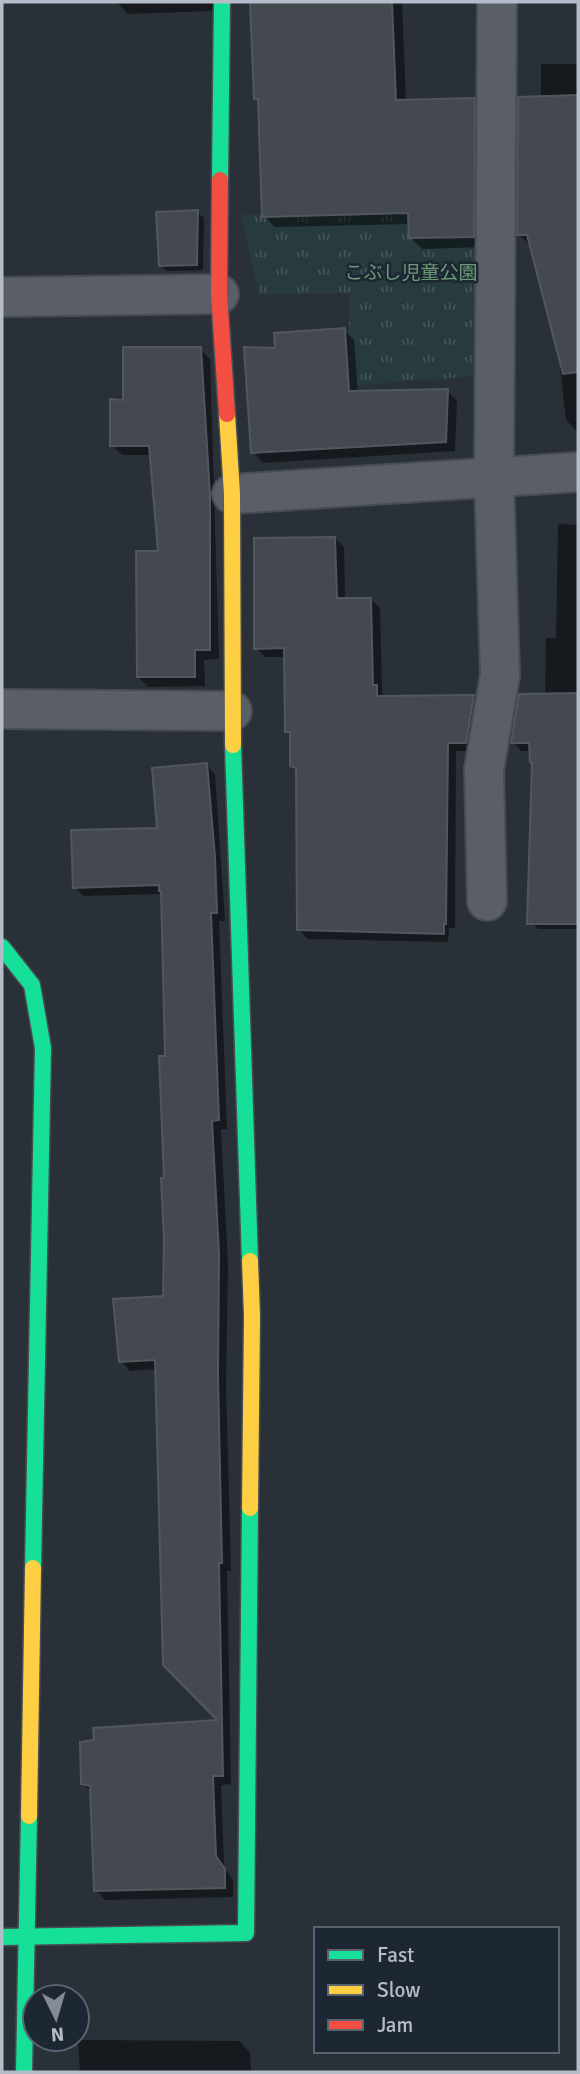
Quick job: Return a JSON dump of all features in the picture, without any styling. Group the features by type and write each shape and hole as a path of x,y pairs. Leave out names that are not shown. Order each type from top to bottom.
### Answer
{"street":[{"path":"2,1937 246,1933 252,1316 232,711 232,494 219,294 222,2"},
{"path":"486,901 484,769 500,675 494,478 497,2"},
{"path":"2,297 219,294"},
{"path":"232,494 578,472"},
{"path":"2,709 232,711"},
{"path":"2,947 32,985 43,1048 24,2072"}],"green space":[{"name":"こぶし児童公園","path":"476,206 476,376 349,386 349,293 259,295 241,215"}],"building":[{"path":"250,2 392,2 396,100 475,98 474,237 409,238 408,213 262,217 258,99 254,99"},
{"path":"578,95 578,372 563,374 527,235 517,235 518,97"},
{"path":"198,210 197,265 159,266 156,212"},
{"path":"345,328 349,391 448,389 446,442 251,453 244,347 275,348 274,333"},
{"path":"123,347 201,347 210,495 210,650 195,650 195,677 137,677 136,551 158,551 149,446 110,446 110,399 123,400"},
{"path":"335,537 337,598 371,598 373,685 377,685 377,696 474,695 466,743 448,743 444,934 297,930 296,768 290,766 290,732 285,732 284,648 254,649 254,538"},
{"path":"578,693 578,924 527,924 532,763 529,743 511,743 519,694"},
{"path":"207,763 217,913 211,913 219,1120 212,1121 219,1254 218,1375 222,1563 219,1563 223,1776 213,1776 216,1856 225,1869 225,1888 94,1891 90,1786 81,1784 80,1742 94,1740 93,1728 217,1720 163,1665 155,1360 119,1362 113,1299 163,1296 161,1178 164,1178 159,1056 165,1056 161,891 159,885 73,888 71,830 157,828 152,768"}],"traffic: fast":[{"path":"220,180 222,2"},
{"path":"233,745 250,1261"},
{"path":"2,947 32,985 43,1048 33,1568"},
{"path":"2,1937 246,1933 250,1508"},
{"path":"24,2072 29,1816"}],"traffic: slow":[{"path":"227,414 232,494 233,745"},
{"path":"250,1261 250,1508"},
{"path":"29,1816 33,1568"}],"traffic: jam":[{"path":"220,180 219,294 227,414"}]}
